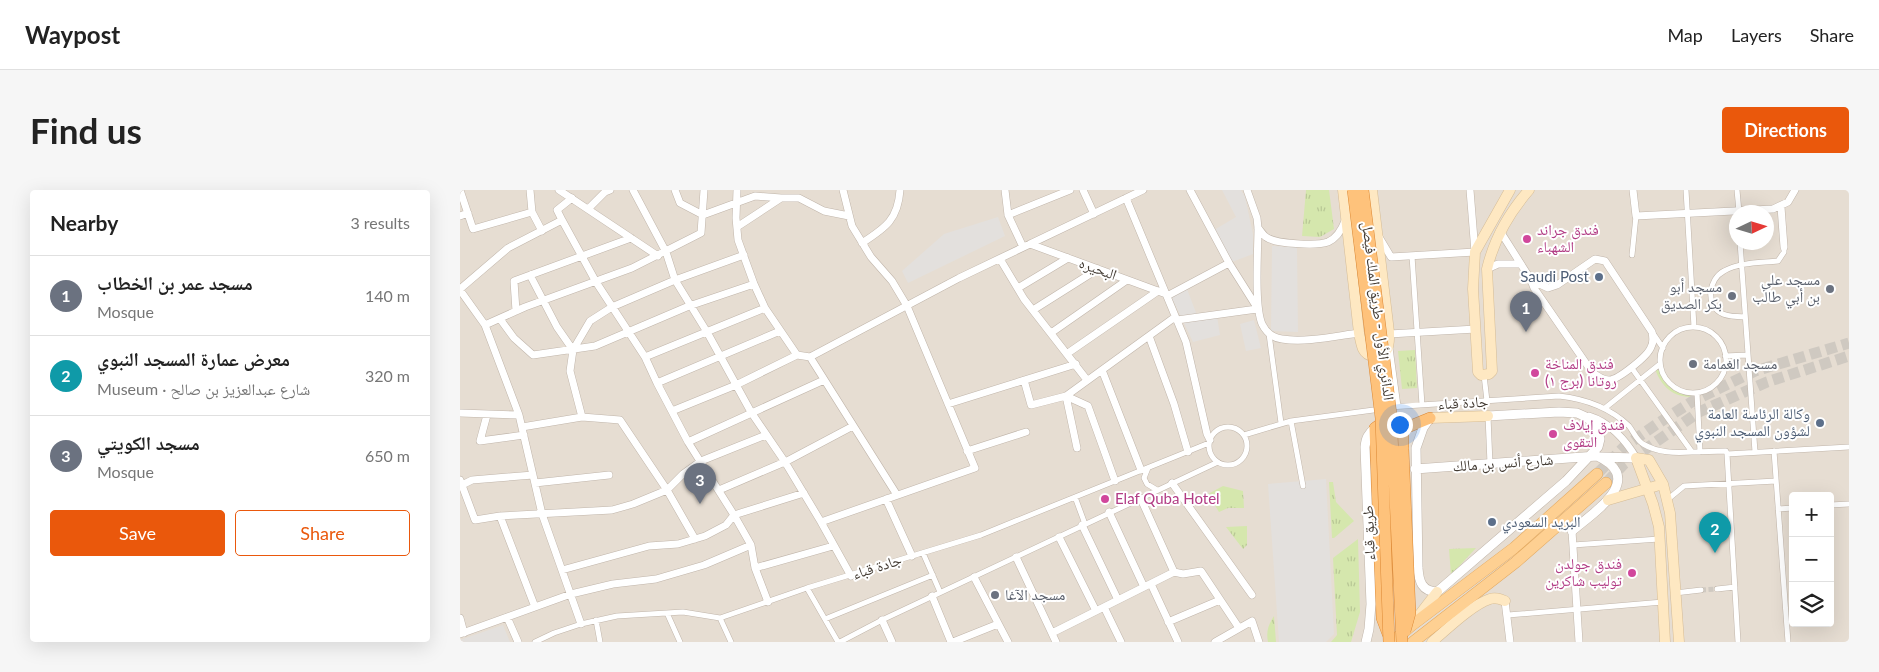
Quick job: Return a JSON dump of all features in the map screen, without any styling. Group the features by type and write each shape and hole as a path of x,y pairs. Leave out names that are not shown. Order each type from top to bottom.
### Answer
{"highway":[{"name":"الدائري الأول - طريق الملك فيصل","path":"1353,190 1380,418 1398,641"},
{"name":"الدائري الأول - طريق الملك فيصل","path":"1363,190 1391,414 1398,641"},
{"path":"1403,429 1430,418"},
{"path":"1382,423 1399,425 1403,429 1410,613 1398,641 1382,618 1375,443 1375,428 1382,423"}],"main road":[{"path":"1343,190 1359,333 1363,350 1369,356 1378,357 1385,354 1392,337 1372,190"},
{"path":"1510,190 1475,252 1473,289 1478,372 1481,375 1489,374 1492,371 1487,269 1490,254 1500,231 1514,207 1528,190"},
{"path":"1430,418 1488,416"},
{"path":"1636,458 1649,460 1663,484 1670,512 1678,642"},
{"path":"1636,458 1648,488 1659,527 1665,642"},
{"path":"1412,625 1514,548 1597,474"},
{"path":"1398,641 1440,620 1516,562 1606,483"},
{"path":"1608,500 1663,484"},
{"path":"1398,641 1437,592"},
{"path":"1432,642 1463,616 1490,599 1505,601"},
{"path":"1440,620 1463,616"},
{"path":"1432,642 1440,620"}],"street":[{"path":"460,190 473,229 532,212"},
{"path":"530,190 532,212 542,231"},
{"path":"559,190 658,256"},
{"path":"633,190 666,252 675,280 707,332 751,412 804,493 851,576"},
{"path":"674,190 680,203 703,214 755,196 799,198 824,211 849,216"},
{"path":"485,326 516,311 632,268 701,234 704,190"},
{"path":"736,190 738,240 754,284 765,308 797,355"},
{"path":"794,190 799,198"},
{"path":"821,522 975,468 907,306 892,282 871,257 852,226 843,190"},
{"path":"862,243 884,229 895,216 900,200 900,190"},
{"path":"1005,190 1008,215 1027,246"},
{"path":"1008,215 1070,190"},
{"path":"1083,190 1094,214"},
{"path":"672,411 736,385 797,355 810,356 1000,259 1143,190"},
{"path":"1190,190 1229,263 1258,310 1262,324 1269,334 1281,423"},
{"path":"1247,190 1257,218 1258,228 1258,310"},
{"path":"1377,235 1391,257 1475,252 1470,190"},
{"path":"1632,255 1636,216 1633,190"},
{"path":"1686,190 1694,327"},
{"path":"1737,190 1738,205"},
{"path":"1774,209 1788,202 1795,190"},
{"path":"588,208 607,191"},
{"path":"572,198 557,210 580,256 645,357 688,442 719,490 751,546 755,568 768,602"},
{"path":"737,227 781,198"},
{"path":"1126,198 1186,342 1210,442 1211,454 1218,462 1229,465 1240,462 1248,446 1244,435 1234,427 1227,426 1215,432 1210,442"},
{"path":"1744,317 1723,315 1716,309 1711,298 1711,286 1715,278 1724,271 1742,265 1778,261 1784,252 1780,207"},
{"path":"1636,216 1729,212"},
{"path":"460,216 468,213"},
{"path":"1258,228 1266,237 1313,244 1328,242 1336,236 1342,229 1346,218"},
{"path":"562,220 508,248 460,290 485,326 519,415 542,514 581,624"},
{"path":"1500,231 1531,280 1534,288 1592,372 1600,378 1610,381 1619,377 1631,367 1651,349 1653,341 1652,332"},
{"path":"516,311 514,281 631,238"},
{"name":"البحيره","path":"1027,246 1068,258 1166,295"},
{"path":"1741,250 1755,452"},
{"path":"582,417 570,372 572,350 590,321 612,307 675,280 744,254"},
{"path":"1412,256 1422,405"},
{"path":"1018,288 1068,258"},
{"path":"1000,259 1033,310 1087,380"},
{"path":"1531,280 1548,288 1595,259 1605,261 1610,265 1663,348"},
{"path":"1166,295 1229,263"},
{"path":"1487,269 1498,264 1520,264"},
{"path":"1033,310 1098,269"},
{"path":"530,275 557,327 572,350"},
{"path":"1052,333 1127,280"},
{"path":"500,319 514,338 533,356 594,346 690,306 754,284"},
{"path":"1068,353 1158,291"},
{"path":"645,357 765,308"},
{"path":"1024,380 1031,405 1066,396 1149,336 1176,319 1258,310"},
{"path":"1694,327 1709,332 1717,338 1723,347 1725,356 1725,367 1715,384 1707,390 1697,393 1677,389 1669,383 1663,374 1660,364 1663,348 1671,336 1679,330 1694,327"},
{"path":"1398,406 1392,337 1418,333 1476,329"},
{"path":"657,383 780,331"},
{"path":"1269,334 1280,339 1293,340 1359,333"},
{"path":"1149,336 1174,404 1188,452"},
{"path":"1725,356 1748,355"},
{"path":"810,356 897,495"},
{"path":"948,404 1076,364"},
{"path":"1605,408 1660,364"},
{"path":"1631,367 1692,452 1726,451 1727,454 1849,447"},
{"path":"1102,370 1144,469 1144,478 1147,484 1157,490"},
{"path":"1484,375 1487,401"},
{"path":"688,442 824,380"},
{"path":"1697,393 1700,452"},
{"path":"1066,396 1077,448"},
{"path":"1066,396 1088,406 1115,481"},
{"name":"جادة قباء","path":"1244,435 1291,421 1398,406 1559,396 1584,400 1605,408 1634,431 1641,444 1667,453 1692,452"},
{"path":"1490,464 1488,416 1559,412 1577,413 1591,417 1616,432 1636,458"},
{"path":"460,413 519,415"},
{"path":"1430,418 1423,428 1416,448 1419,581 1423,587 1437,592 1594,457 1600,439 1595,424 1577,413"},
{"path":"486,415 480,441 524,435"},
{"path":"522,427 582,417 620,420 667,490 695,539"},
{"path":"1291,421 1303,486"},
{"path":"719,490 785,462 853,426"},
{"name":"طريق قباء","path":"1366,642 1371,604 1365,447 1369,433 1375,428"},
{"path":"967,451 1026,432"},
{"path":"533,475 472,480 460,484 475,520 500,516 612,510 633,504 667,490 683,474 701,462 766,435"},
{"name":"جادة قباء","path":"535,642 581,624 617,616 683,612 720,618 807,588 982,535 1210,442"},
{"path":"1774,451 1788,642"},
{"path":"1727,454 1738,642"},
{"path":"1579,642 1572,531 1608,500 1615,492 1619,483 1613,467 1606,460 1594,457"},
{"name":"شارع أنس بن مالك","path":"1415,468 1594,457 1636,458"},
{"path":"807,588 839,642 940,592 1218,462"},
{"path":"535,483 609,475"},
{"path":"1667,500 1684,486 1776,481"},
{"path":"1172,483 1252,595"},
{"path":"562,570 641,548 678,544 695,539 726,525 734,515 804,493"},
{"path":"1075,497 1084,524 1118,600"},
{"path":"886,499 912,556"},
{"path":"1141,499 1174,572"},
{"path":"1834,505 1849,504"},
{"path":"1778,509 1789,508"},
{"path":"1109,512 1178,642"},
{"path":"500,516 535,607"},
{"path":"1059,537 1096,611"},
{"path":"1572,545 1659,539"},
{"path":"460,618 462,634 571,594 613,584 656,579 704,565 751,546"},
{"path":"755,568 833,546"},
{"path":"923,553 940,592"},
{"path":"1016,557 1056,642"},
{"path":"1052,633 1174,572 1183,574 1201,571 1239,628"},
{"path":"825,619 933,575"},
{"path":"974,577 1008,642"},
{"path":"1717,589 1735,587"},
{"path":"1676,593 1701,590"},
{"path":"932,596 952,642 998,624"},
{"path":"1168,622 1220,600"},
{"path":"1505,601 1510,642"},
{"path":"1508,615 1663,602"},
{"path":"1104,607 1121,642"},
{"path":"667,613 680,642"},
{"path":"507,617 518,642"},
{"path":"720,618 731,642"},
{"path":"596,620 600,642"},
{"path":"882,620 892,642"},
{"path":"1216,642 1252,620 1259,642"}],"shaded area":[{"path":"460,190 1849,190 1849,642 460,642"},
{"path":"1222,190 1241,190 1245,197 1253,234 1253,254 1232,262 1214,230 1236,217"},
{"path":"998,217 1005,236 908,283 902,271 944,234"},
{"path":"1272,246 1297,247 1298,332 1271,331"},
{"path":"1187,289 1198,318 1217,316 1220,335 1193,342 1171,296"},
{"path":"1254,320 1261,348 1246,351 1240,324"},
{"path":"1326,479 1334,634 1326,642 1279,642 1268,484"},
{"path":"503,625 510,642 460,642 460,640"}],"green space":[{"path":"1306,190 1329,190 1334,229 1320,237 1302,236"},
{"path":"1415,350 1417,388 1402,389 1398,351"},
{"path":"1660,367 1665,378 1672,386 1682,391 1694,392 1695,397 1675,394 1665,386 1655,369"},
{"path":"1329,482 1333,482 1336,502 1354,521 1334,538 1332,538"},
{"path":"1223,486 1243,491 1244,508 1228,508 1219,512 1208,494"},
{"path":"1247,526 1247,545 1243,549 1226,527"},
{"path":"1358,539 1360,612 1351,642 1331,642 1337,635 1333,558"},
{"path":"1476,548 1451,575 1449,549"},
{"path":"1274,616 1276,642 1268,642 1268,629"}],"tunnel":[{"path":"1597,474 1624,447 1693,401 1755,371 1849,343"},
{"path":"1606,483 1624,464 1699,412 1767,382 1849,356"},
{"path":"1701,590 1717,589"}],"place":[{"name":"فندق جراند الشهباء","path":"1527,239"},
{"name":"Saudi Post","path":"1599,277"},
{"name":"مسجد علي بن أبي طالب","path":"1830,289"},
{"name":"مسجد أبو بكر الصديق","path":"1732,296"},
{"name":"مسجد عمر بن الخطاب","path":"1526,332"},
{"name":"مسجد الغمامة","path":"1693,364"},
{"name":"فندق المناخة روتانا (برج ١)","path":"1535,373"},
{"name":"وكالة الرئاسة العامة لشؤون المسجد النبوي","path":"1820,423"},
{"name":"فندق إيلاف التقوى","path":"1553,434"},
{"name":"Elaf Quba Hotel","path":"1105,499"},
{"name":"مسجد الكويتي","path":"700,504"},
{"name":"البريد السعودي","path":"1492,522"},
{"name":"معرض عمارة المسجد النبوي","path":"1715,553"},
{"name":"فندق جولدن توليب شاكرين","path":"1632,573"},
{"name":"مسجد الآغا","path":"995,595"}]}
